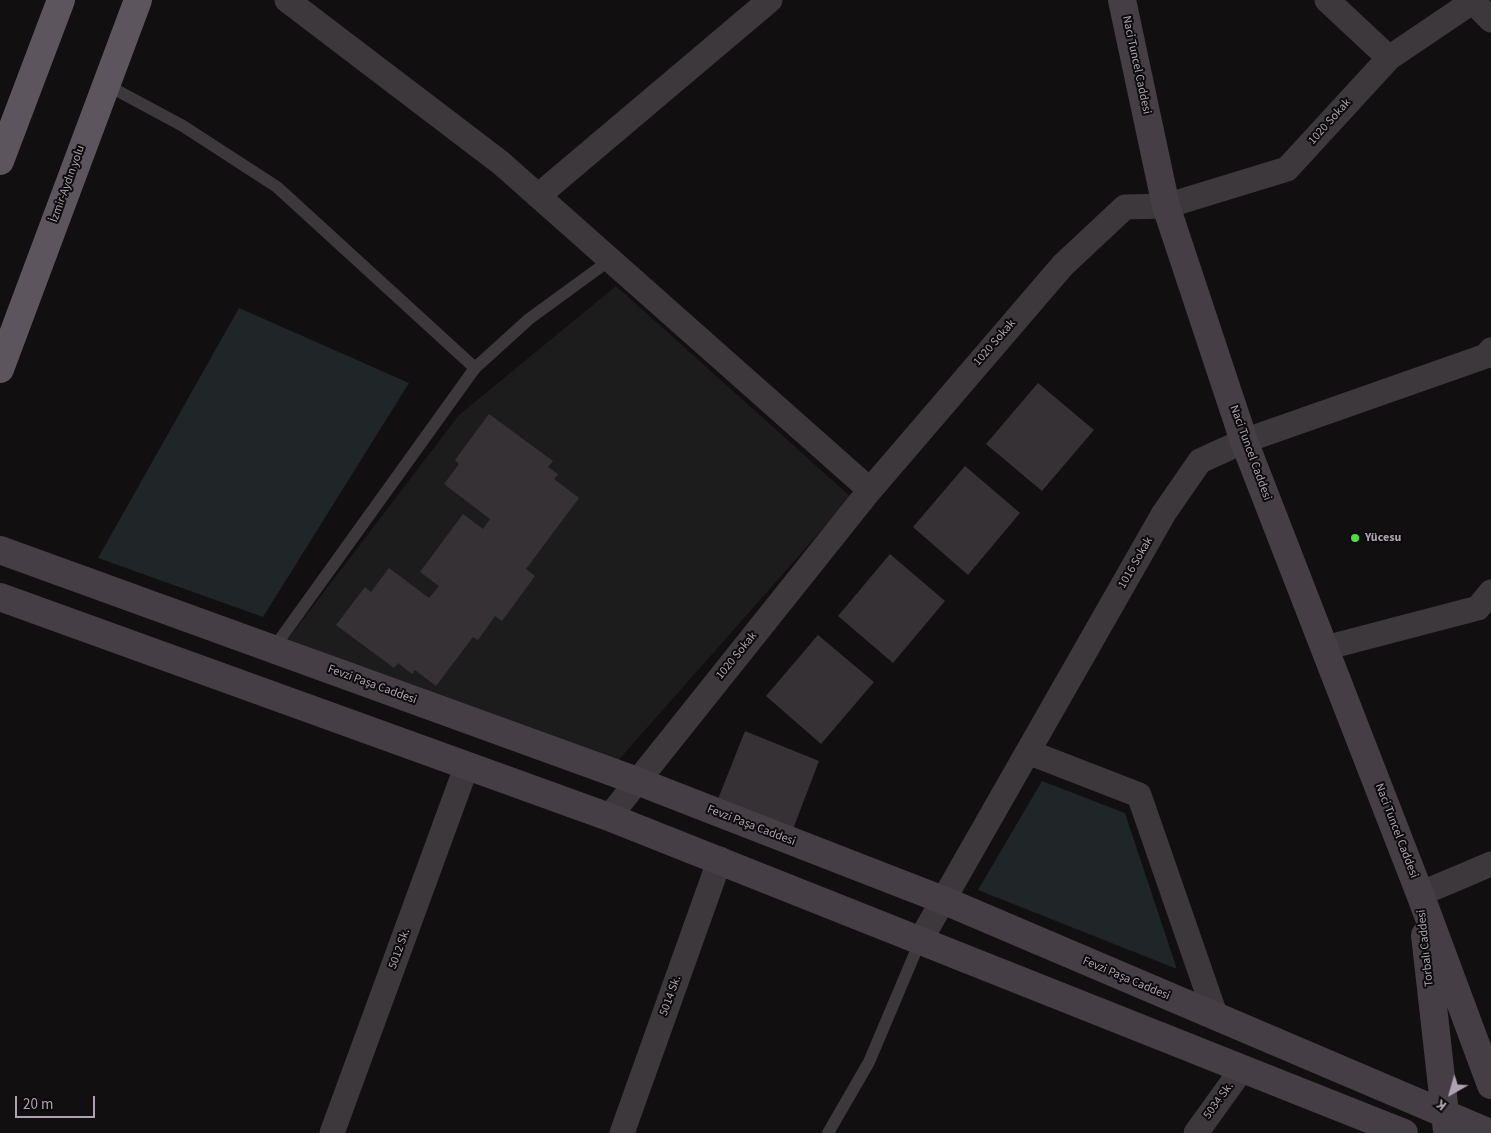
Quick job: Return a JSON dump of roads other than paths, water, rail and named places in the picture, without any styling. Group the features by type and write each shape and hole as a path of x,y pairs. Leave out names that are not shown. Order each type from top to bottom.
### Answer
{"highway":[{"path":"0,161 61,0"},
{"name":"İzmir-Aydın yolu","path":"0,369 138,0"}],"main road":[{"name":"Naci Tuncel Caddesi","path":"1122,0 1166,206 1244,441 1420,894"},
{"name":"Fevzi Paşa Caddesi","path":"0,550 637,781 943,900 1216,1017 1445,1124 1479,1127 1490,1133"},
{"path":"0,597 609,816 1404,1133"},
{"name":"Torbalı Caddesi","path":"1420,894 1491,1085"},
{"name":"Torbalı Caddesi","path":"1420,894 1445,1124"}],"street":[{"path":"287,0 501,163 870,490"},
{"path":"538,196 770,0"},
{"path":"1327,0 1389,58"},
{"path":"1474,1 1491,20"},
{"name":"1020 Sokak","path":"609,816 870,490 1062,264 1125,206 1166,206 1287,169 1389,58 1474,1"},
{"name":"1016 Sokak","path":"921,939 1164,513 1200,461 1244,441 1489,356"},
{"path":"1325,648 1478,608 1491,592"},
{"path":"1028,752 1139,795 1216,1017"},
{"name":"5012 Sk.","path":"332,1133 467,765"},
{"name":"5014 Sk.","path":"622,1133 720,859"},
{"path":"1420,894 1491,864"},
{"name":"5034 Sk.","path":"1196,1133 1242,1069"}],"lane":[{"path":"105,84 183,126 278,187 475,368"},
{"path":"273,649 475,368 529,319 610,260"},
{"path":"828,1133 869,1062 921,939"}],"place":[{"name":"Yücesu","path":"1355,538"}]}
